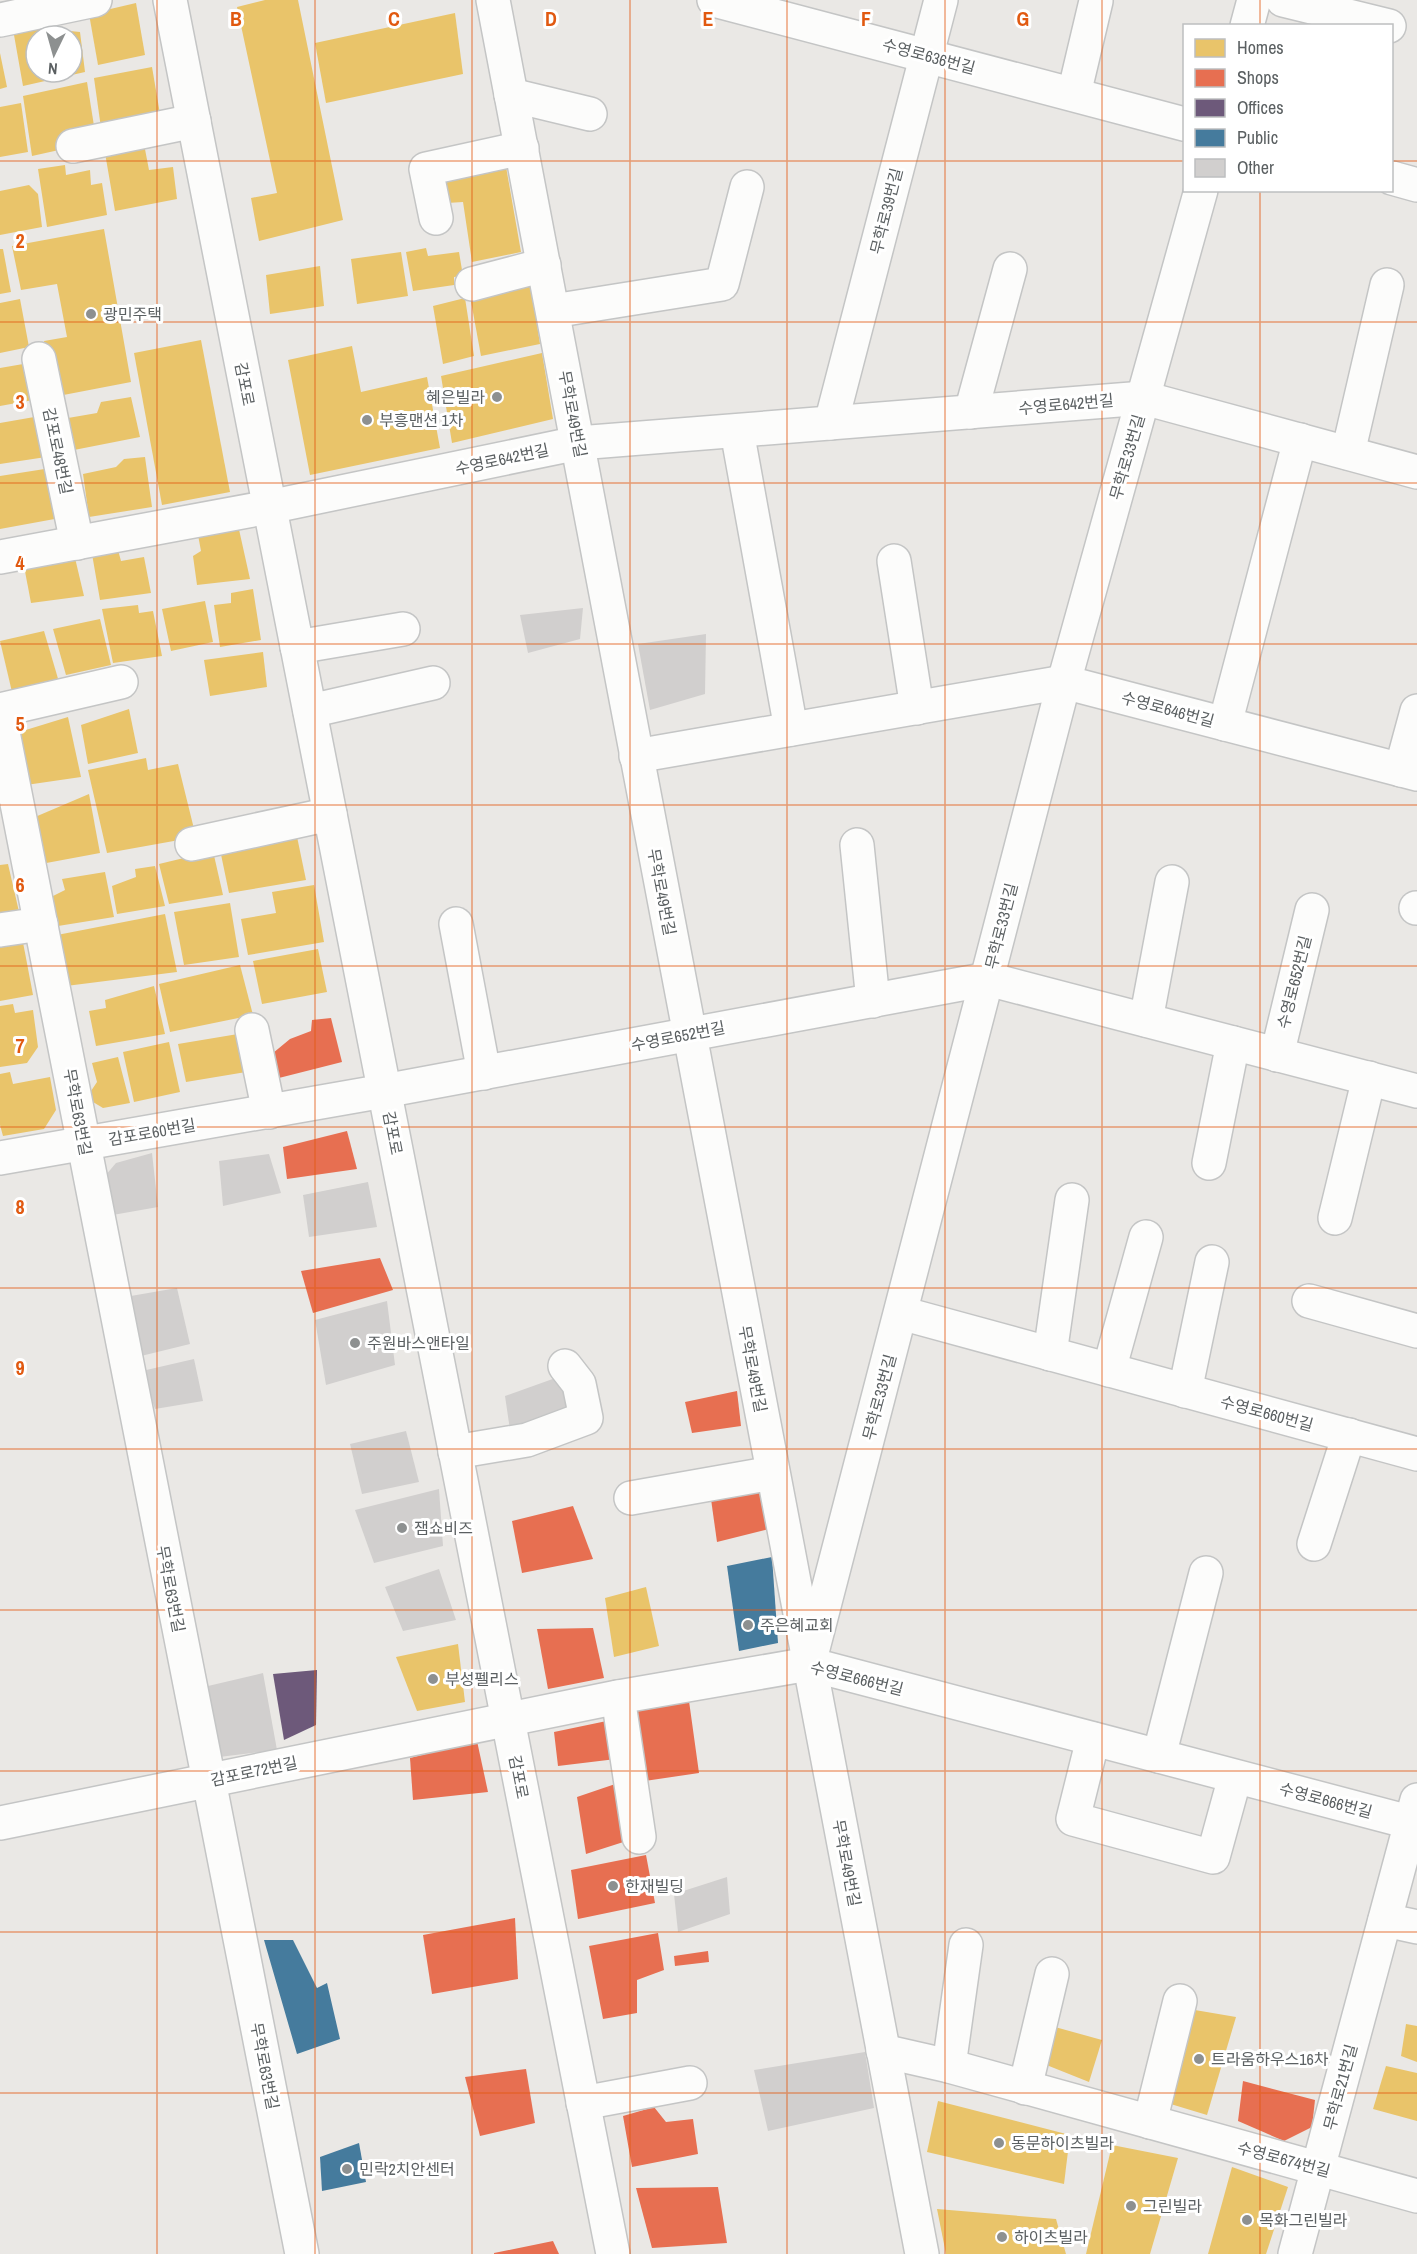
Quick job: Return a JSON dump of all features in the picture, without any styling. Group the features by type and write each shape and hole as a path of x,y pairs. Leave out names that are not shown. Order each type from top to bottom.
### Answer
{"street":[{"path":"0,20 95,0"},
{"name":"감포로","path":"170,0 613,2254"},
{"name":"무학로49번길","path":"493,0 922,2254"},
{"name":"수영로636번길","path":"714,0 1183,123"},
{"name":"무학로39번길","path":"831,423 941,0"},
{"path":"1247,24 1254,0"},
{"path":"1282,0 1382,24"},
{"path":"1074,94 1096,1"},
{"path":"1393,27 1417,32"},
{"path":"511,95 590,114"},
{"path":"73,146 194,122"},
{"path":"436,218 426,169 522,148"},
{"path":"1393,178 1417,185"},
{"path":"553,311 722,285 747,187"},
{"name":"무학로33번길","path":"809,1664 1064,682 1200,192"},
{"path":"472,284 544,266"},
{"path":"971,412 1010,269"},
{"path":"1348,453 1387,285"},
{"name":"감포로48번길","path":"39,359 77,543"},
{"name":"수영로642번길","path":"0,557 269,507 578,443 1144,398 1417,472"},
{"path":"737,431 790,729"},
{"path":"1225,724 1300,440"},
{"path":"894,561 917,708"},
{"path":"297,647 403,629"},
{"path":"0,710 121,682"},
{"name":"수영로646번길","path":"636,756 1064,682 1409,772"},
{"path":"310,711 433,683"},
{"path":"1409,772 1417,711"},
{"name":"무학로63번길","path":"0,717 302,2254"},
{"path":"192,844 330,814"},
{"path":"857,845 873,1000"},
{"path":"1146,1020 1172,882"},
{"name":"수영로652번길","path":"1277,1055 1312,910"},
{"path":"0,930 41,924"},
{"path":"456,924 484,1073"},
{"name":"수영로652번길","path":"384,1091 988,979 1417,1091"},
{"path":"252,1030 269,1112"},
{"path":"1209,1163 1233,1043"},
{"path":"1335,1218 1369,1078"},
{"name":"감포로60번길","path":"0,1158 384,1091"},
{"path":"1050,1354 1072,1200"},
{"path":"1108,1370 1146,1237"},
{"path":"1185,1391 1212,1262"},
{"path":"1309,1301 1417,1331"},
{"name":"수영로660번길","path":"900,1313 1417,1454"},
{"path":"455,1452 527,1440 586,1418 579,1384 565,1366"},
{"path":"1314,1544 1349,1435"},
{"path":"631,1498 772,1473"},
{"path":"1159,1756 1206,1573"},
{"name":"수영로666번길","path":"508,1719 618,1697 809,1664 1235,1777 1415,1815"},
{"path":"618,1697 639,1837"},
{"name":"감포로72번길","path":"0,1823 508,1719"},
{"path":"1093,1739 1074,1819 1213,1857 1235,1777"},
{"name":"무학로21번길","path":"1295,2254 1415,1815"},
{"path":"1385,1920 1417,1927"},
{"path":"949,2066 966,1944"},
{"path":"1025,2088 1052,1974"},
{"path":"1150,2122 1180,2001"},
{"name":"수영로674번길","path":"883,2050 949,2066 1417,2196"},
{"path":"584,2103 690,2082"}],"building: Homes":[{"path":"265,0 298,0 343,220 259,241 251,198 277,193 237,7"},
{"path":"136,3 145,55 98,65 89,14"},
{"path":"455,13 463,74 326,103 315,43"},
{"path":"24,32 24,84 32,84 23,86 14,35"},
{"path":"0,53 7,87 0,89"},
{"path":"152,67 160,114 101,128 94,78"},
{"path":"87,82 95,132 59,150 32,156 23,96"},
{"path":"21,103 28,152 0,157 0,107"},
{"path":"144,144 149,170 173,167 177,199 115,211 105,153"},
{"path":"505,161 521,252 472,262 463,202 447,203 442,177"},
{"path":"65,165 66,175 90,170 91,185 102,183 107,215 47,227 38,169"},
{"path":"29,185 38,194 42,227 0,235 0,191"},
{"name":"광민주택","path":"104,229 131,382 53,397 44,341 67,337 57,284 21,290 12,246"},
{"path":"426,248 428,256 459,252 463,276 454,277 454,285 413,291 406,252"},
{"path":"0,249 3,249 11,292 0,294"},
{"path":"401,252 408,296 357,304 351,259"},
{"path":"320,266 324,306 270,314 266,275"},
{"path":"530,280 540,344 481,356 470,296"},
{"path":"465,298 474,356 443,364 433,306"},
{"path":"20,299 29,347 0,353 0,303"},
{"path":"201,340 230,492 162,505 134,353"},
{"name":"부흥맨션 1차","path":"352,346 361,392 427,377 440,448 310,475 288,360"},
{"name":"혜은빌라","path":"542,353 553,419 452,443 441,376"},
{"path":"29,363 33,400 0,406 0,368"},
{"path":"131,397 140,437 74,450 68,418 97,413 101,402"},
{"path":"40,416 46,457 0,464 0,423"},
{"path":"145,457 152,507 89,517 83,474 116,467 124,459"},
{"path":"51,468 60,518 0,529 0,476"},
{"path":"238,525 250,579 197,585 193,556 201,551 198,535"},
{"path":"118,550 121,561 144,557 151,593 100,600 92,554"},
{"path":"75,558 84,596 31,603 24,566"},
{"path":"253,589 261,640 220,647 214,605 231,603 231,593"},
{"path":"205,601 213,642 171,651 162,609"},
{"path":"138,605 139,613 153,611 162,656 113,663 102,609"},
{"path":"100,619 111,665 66,675 53,629"},
{"path":"44,631 59,682 12,692 0,641"},
{"path":"263,652 267,687 210,696 204,660"},
{"path":"129,709 138,753 88,764 81,725"},
{"path":"68,717 81,777 26,785 16,733"},
{"path":"146,758 148,770 178,764 196,837 107,853 88,770"},
{"path":"89,794 100,853 41,864 35,817"},
{"path":"295,827 306,880 229,893 218,840"},
{"path":"213,851 223,895 169,904 159,864"},
{"path":"8,864 20,916 0,919 0,865"},
{"path":"155,866 165,906 117,914 112,886 136,877 135,869"},
{"path":"105,872 114,917 58,926 51,897 65,890 62,879"},
{"path":"314,885 324,942 248,955 241,919 276,913 272,892"},
{"path":"230,903 239,957 184,965 174,912"},
{"path":"165,914 177,972 66,986 57,935"},
{"path":"22,937 33,995 0,1001 0,941"},
{"path":"318,949 327,992 262,1004 253,961"},
{"path":"240,965 253,1015 170,1032 159,984"},
{"path":"154,986 165,1034 96,1046 89,1011 106,1008 105,1000"},
{"path":"13,1004 15,1013 33,1010 38,1047 27,1063 0,1067 0,1006"},
{"path":"244,1033 252,1071 186,1082 178,1044"},
{"path":"169,1042 180,1092 134,1102 123,1052"},
{"path":"118,1057 130,1103 103,1108 93,1102 91,1091 97,1082 92,1063"},
{"path":"10,1072 13,1084 50,1077 56,1110 44,1129 3,1136 0,1125 0,1074"},
{"path":"646,1587 659,1646 614,1657 605,1598"},
{"name":"부성펠리스","path":"458,1644 465,1702 417,1711 396,1657"},
{"name":"트라움하우스16차","path":"1189,2009 1236,2017 1207,2115 1164,2102"},
{"path":"1406,2024 1417,2026 1417,2062 1401,2056"},
{"path":"1055,2027 1102,2040 1089,2082 1039,2062"},
{"path":"1386,2066 1417,2073 1417,2121 1373,2109"},
{"name":"동문하이츠빌라","path":"938,2101 1070,2135 1064,2184 927,2152"},
{"name":"그린빌라","path":"1112,2145 1178,2158 1150,2254 1086,2254"},
{"name":"목화그린빌라","path":"1232,2167 1288,2187 1266,2254 1208,2254"},
{"name":"하이츠빌라","path":"937,2209 1056,2219 1066,2254 946,2254"}],"building: Shops":[{"path":"331,1018 342,1062 271,1080 267,1058 290,1039 311,1031 312,1020"},
{"path":"347,1131 357,1169 287,1179 283,1147"},
{"path":"380,1258 393,1290 313,1313 301,1271"},
{"path":"737,1391 741,1426 692,1433 685,1402"},
{"path":"760,1485 769,1529 717,1542 710,1492"},
{"path":"573,1506 593,1559 522,1573 512,1521"},
{"path":"593,1628 604,1678 548,1689 537,1629"},
{"path":"689,1701 699,1773 638,1782 639,1837 586,1854 577,1797 630,1779 616,1759 558,1766 554,1732 621,1718 620,1713"},
{"path":"477,1741 488,1792 413,1800 410,1758"},
{"name":"한재빌딩","path":"646,1855 655,1903 578,1919 571,1870"},
{"path":"515,1918 518,1979 432,1994 423,1935"},
{"path":"658,1933 664,1970 637,1980 637,2013 603,2019 589,1946"},
{"path":"708,1951 709,1962 675,1966 674,1956"},
{"path":"526,2069 535,2123 480,2136 465,2077"},
{"path":"1243,2081 1315,2100 1312,2127 1284,2141 1238,2121"},
{"path":"654,2107 666,2122 693,2119 698,2154 632,2167 623,2116"},
{"path":"718,2187 727,2243 652,2248 636,2188"},
{"path":"553,2241 559,2254 494,2254 494,2253"}],"building: Offices":[{"path":"317,1670 316,1725 284,1740 273,1674"}],"building: Public":[{"path":"772,1557 778,1643 739,1651 727,1566"},
{"path":"264,1940 293,1940 317,1988 327,1983 340,2039 297,2054"},
{"path":"359,2143 366,2182 322,2191 320,2157"}],"building: Other":[{"path":"583,608 580,639 528,653 520,615"},
{"path":"706,634 705,694 650,710 638,644"},
{"path":"152,1153 158,1207 107,1216 105,1176 116,1163"},
{"path":"269,1154 281,1193 223,1206 219,1161"},
{"path":"368,1182 377,1227 309,1237 303,1195"},
{"path":"177,1288 190,1344 141,1356 125,1297"},
{"name":"주원바스앤타일","path":"387,1301 395,1365 326,1385 315,1320"},
{"path":"194,1359 203,1401 155,1409 142,1371"},
{"path":"561,1376 571,1417 510,1430 505,1396"},
{"path":"406,1431 419,1482 362,1494 350,1444"},
{"name":"잼쇼비즈","path":"439,1489 443,1546 374,1563 355,1510"},
{"path":"439,1569 456,1620 403,1631 385,1587"},
{"path":"263,1673 277,1750 219,1757 208,1686"},
{"path":"727,1877 730,1914 678,1932 674,1894"},
{"path":"865,2052 874,2108 768,2131 754,2070"}],"place":[{"name":"광민주택","path":"91,314"},
{"name":"혜은빌라","path":"497,397"},
{"name":"부흥맨션 1차","path":"367,420"},
{"name":"주원바스앤타일","path":"355,1343"},
{"name":"잼쇼비즈","path":"402,1528"},
{"name":"주은혜교회","path":"748,1625"},
{"name":"부성펠리스","path":"433,1679"},
{"name":"한재빌딩","path":"613,1886"},
{"name":"트라움하우스16차","path":"1199,2059"},
{"name":"동문하이츠빌라","path":"999,2143"},
{"name":"민락2치안센터","path":"347,2169"},
{"name":"그린빌라","path":"1131,2206"},
{"name":"목화그린빌라","path":"1247,2220"},
{"name":"하이츠빌라","path":"1002,2237"}]}
